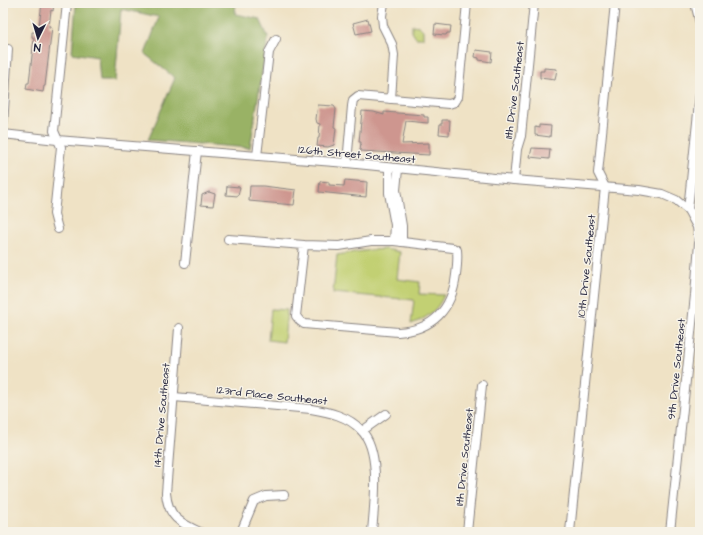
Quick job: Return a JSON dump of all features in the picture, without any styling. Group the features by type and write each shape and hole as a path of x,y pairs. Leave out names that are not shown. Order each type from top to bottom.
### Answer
{"street":[{"path":"58,229 54,214 61,147 54,131 67,3"},
{"path":"384,3 382,16 383,26 392,44 394,55 391,99"},
{"path":"347,163 352,106 353,100 358,96 449,104 455,102 458,97 467,3"},
{"name":"11th Drive Southeast","path":"514,180 517,149 521,136 534,3"},
{"name":"10th Drive Southeast","path":"570,532 605,187 598,173 615,3"},
{"path":"695,3 700,23"},
{"path":"257,156 269,52 276,39"},
{"path":"3,126 8,49"},
{"path":"688,210 700,93"},
{"name":"126th Street Southeast","path":"3,134 58,140 347,163 514,180 640,190 662,194 676,200 700,221"},
{"path":"185,263 197,151"},
{"path":"389,168 389,193 398,242"},
{"path":"398,169 396,190 402,226 398,242"},
{"name":"9th Drive Southeast","path":"670,532 695,295 699,243 697,227 688,210"},
{"path":"228,239 304,245 339,246 371,241 398,242 453,248 457,250 458,257 454,288 449,302 442,313 432,322 419,329 408,332 304,324 296,316 304,245"},
{"name":"14th Drive Southeast","path":"179,328 166,493 167,505 180,523 200,532"},
{"name":"11th Drive Southeast","path":"467,532 482,385"},
{"name":"123rd Place Southeast","path":"174,396 311,408 326,411 344,418 362,431"},
{"path":"372,532 375,473 369,444 362,431 386,414"},
{"path":"241,532 254,501 266,496 284,495"}],"green space":[{"path":"76,3 236,3 235,14 260,19 268,37 250,148 148,140 175,78 145,54 159,17 121,9 115,81 100,81 98,57 72,53"},
{"path":"412,25 419,26 423,30 423,38 416,38 412,32"},
{"path":"385,249 400,252 397,279 420,282 419,294 444,295 435,309 426,317 411,324 414,300 333,293 337,255"},
{"path":"271,309 287,310 284,342 268,340"}],"building":[{"path":"42,3 54,3 53,11 51,10 49,27 52,27 43,92 26,89 27,83 29,83 34,38 32,37 32,32 35,32 36,25 39,26"},
{"path":"368,19 371,31 356,34 353,23"},
{"path":"435,24 451,26 450,33 447,33 446,35 434,34"},
{"path":"476,50 492,52 491,62 479,60 479,58 475,57"},
{"path":"544,68 557,69 555,80 540,78 540,71 544,71"},
{"path":"318,105 334,106 336,109 334,145 328,147 317,146 320,124 317,123 316,119"},
{"path":"362,111 384,115 384,112 424,115 424,117 428,117 428,123 406,121 402,144 429,143 429,155 360,151 361,142 359,142"},
{"path":"442,120 450,120 449,135 439,134"},
{"path":"539,125 551,126 550,137 535,135 535,127 539,128"},
{"path":"532,148 550,149 549,159 530,157"},
{"path":"345,180 367,182 366,197 319,192 320,181 329,182 329,185 344,186"},
{"path":"227,186 240,187 238,196 226,195"},
{"path":"250,186 296,190 294,205 249,201"},
{"path":"209,192 215,194 213,206 201,205 202,195"}]}
